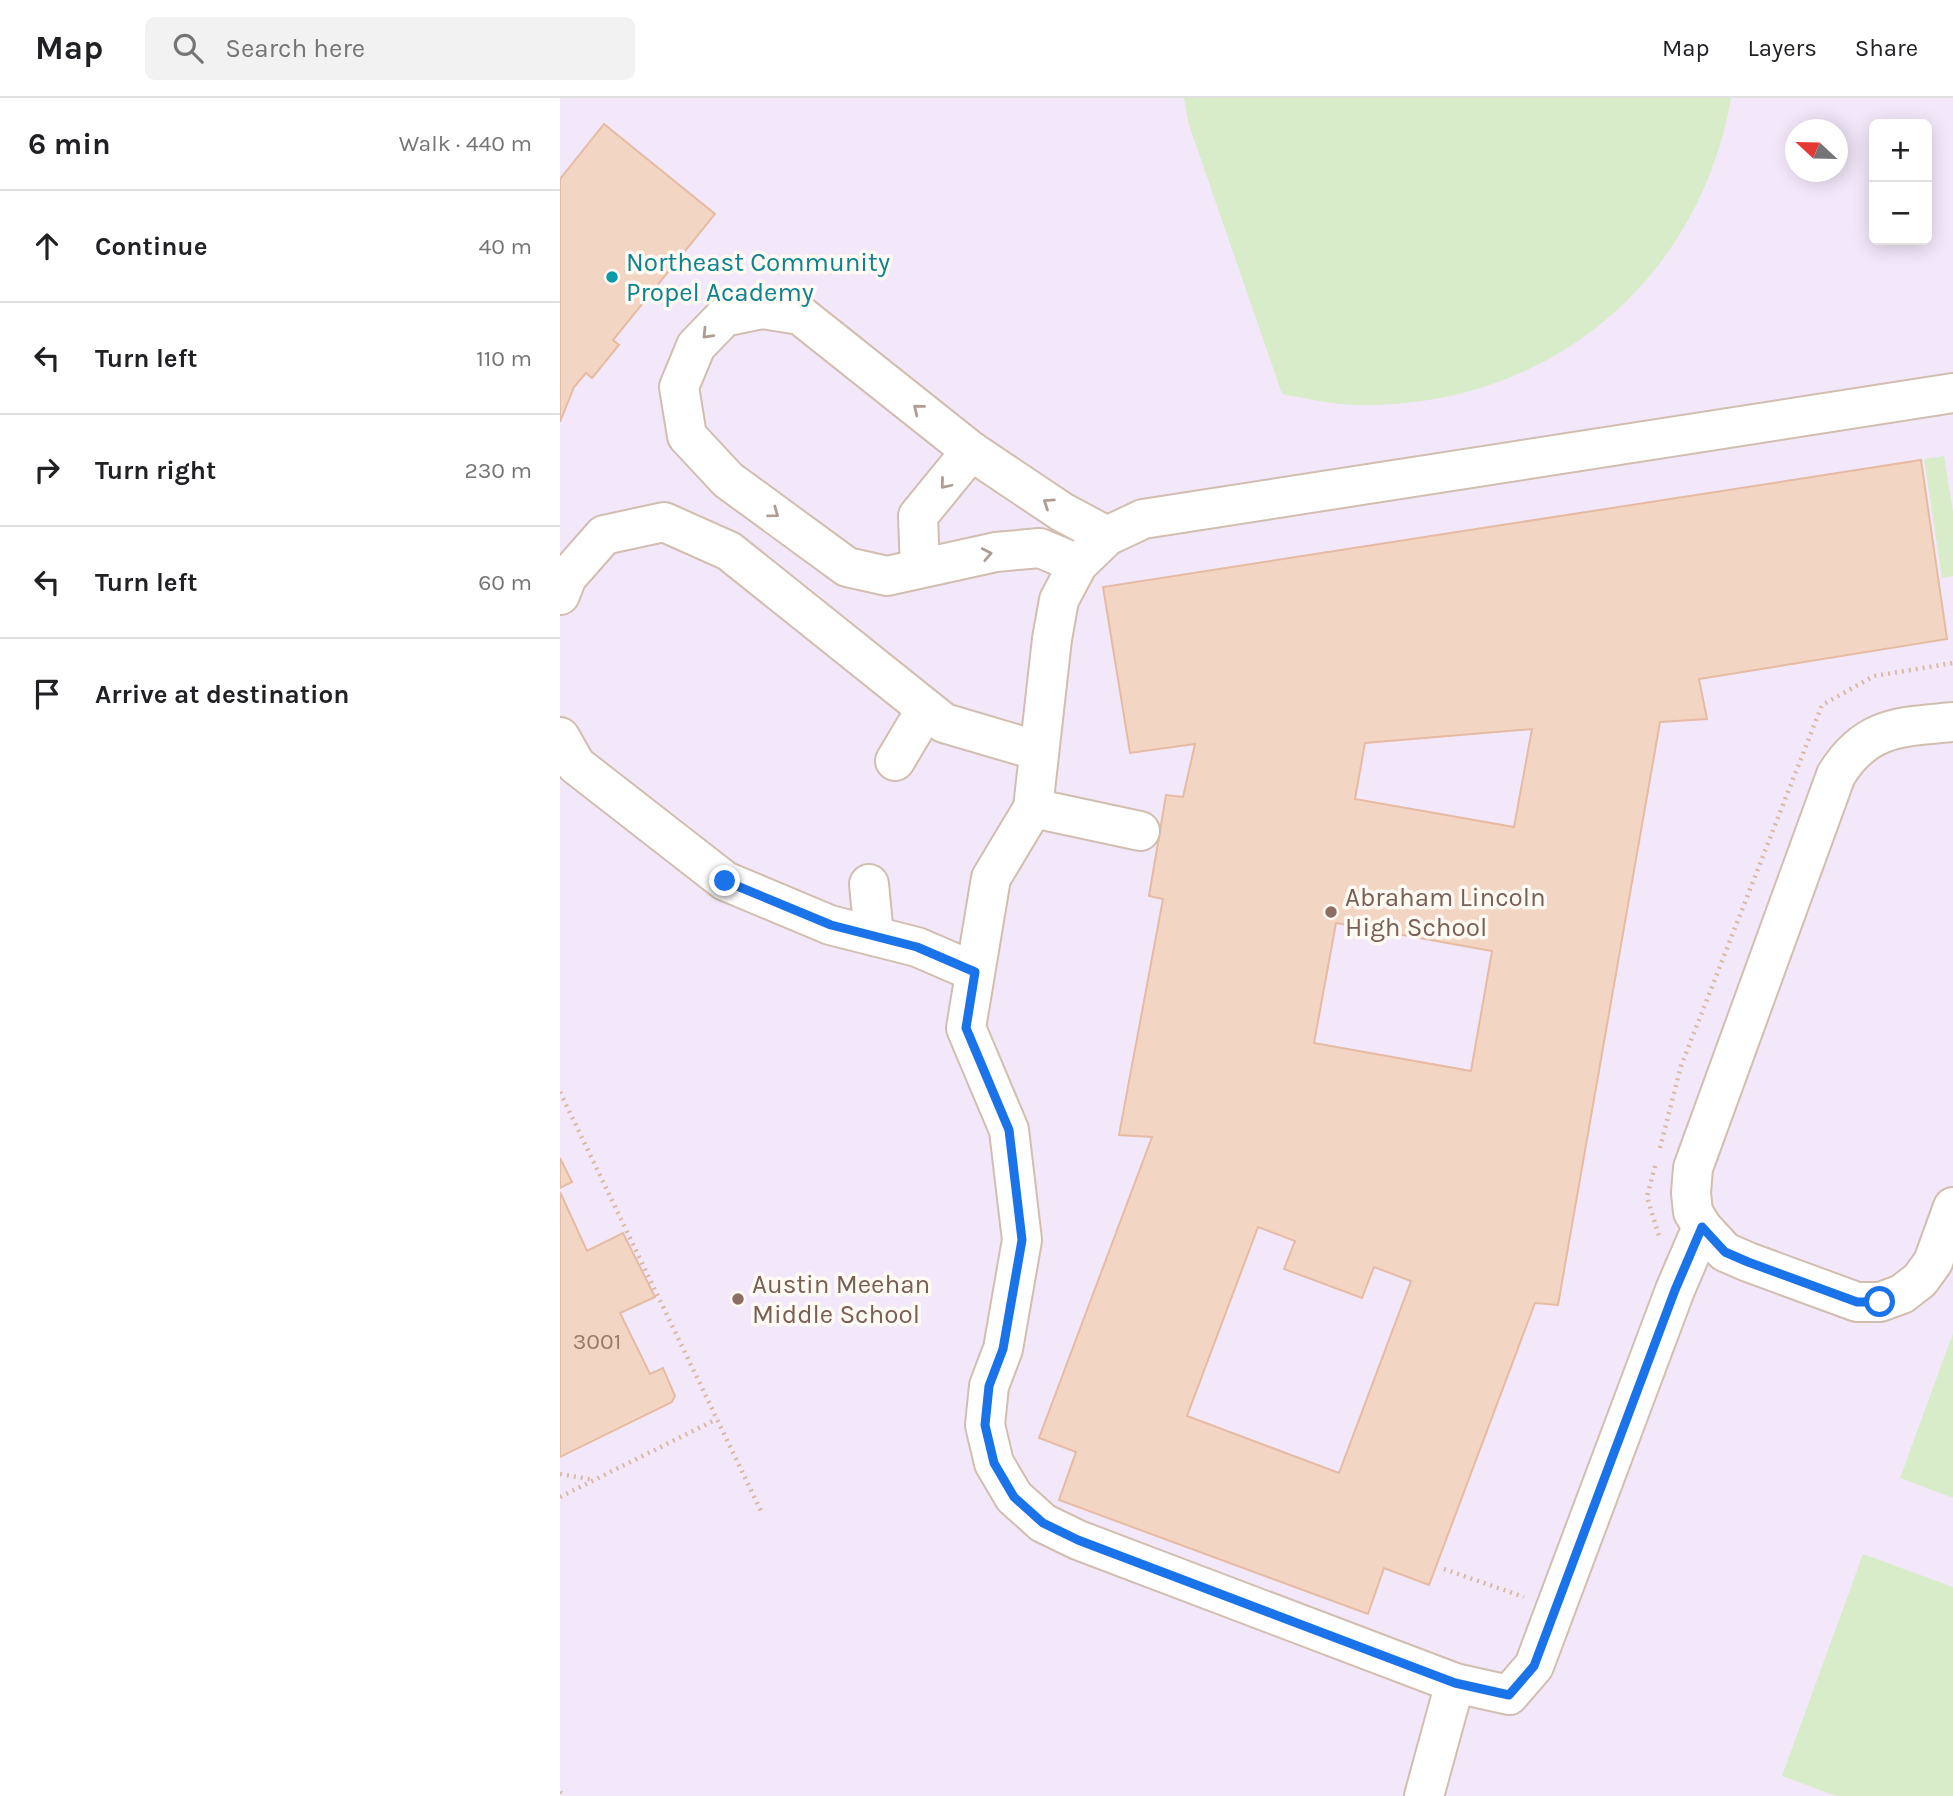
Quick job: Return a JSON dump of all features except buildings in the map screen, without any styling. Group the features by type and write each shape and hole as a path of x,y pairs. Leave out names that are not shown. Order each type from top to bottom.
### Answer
{"lane":[{"path":"1078,564 1040,548 996,552 887,576 847,567 729,480 687,436 679,387 696,346 724,317 762,309 800,315 971,451 1062,512 1107,537"},
{"path":"1702,1227 1675,1290 1534,1666 1509,1695 1455,1683 1078,1540 1043,1523 1014,1497 994,1463 985,1425 989,1386 1003,1349 1022,1240 1009,1130 966,1028 991,878 1033,808 1052,639 1059,600 1078,564 1107,537 1143,519 1953,393"},
{"path":"920,568 918,516 971,451"},
{"path":"560,595 567,577 604,535 664,522 729,551 944,723 1039,751"},
{"path":"895,761 926,709"},
{"path":"1953,722 1894,728 1869,739 1847,756 1836,775 1693,1168 1691,1193 1693,1212 1702,1227 1725,1252 1857,1302 1880,1302 1902,1294 1920,1280 1933,1262 1953,1207"},
{"path":"560,737 576,765 725,881 831,925 917,947 975,972"},
{"path":"1033,808 1140,831"},
{"path":"869,884 874,936"},
{"path":"1424,1796 1455,1683"}],"path":[{"path":"560,1092 761,1511"},
{"path":"560,1497 717,1419"},
{"path":"560,1474 594,1480"},
{"path":"1444,1569 1555,1608"},
{"path":"560,1792 564,1796"}],"shaded area":[{"name":"Abraham Lincoln High School","path":"560,98 1953,98 1953,1796 560,1796"}],"green space":[{"path":"1184,98 1731,98 1714,164 1686,224 1649,277 1604,321 1552,357 1493,384 1429,400 1361,405 1331,403 1282,394 1188,122"},
{"path":"1944,456 1953,512 1953,576 1942,578 1924,459"},
{"path":"1953,1333 1953,1498 1900,1478"},
{"path":"1863,1554 1953,1587 1953,1796 1836,1796 1782,1776"}],"place":[{"name":"Northeast Community Propel Academy","path":"612,277"},
{"name":"Abraham Lincoln High School","path":"1331,912"},
{"name":"Austin Meehan Middle School","path":"738,1299"}],"route":[{"path":"725,881 831,925 917,947 975,972 966,1028 1009,1130 1022,1240 1003,1349 989,1386 985,1425 994,1463 1014,1497 1043,1523 1078,1540 1455,1683 1509,1695 1534,1666 1675,1290 1702,1227 1725,1252 1748,1262 1857,1302 1880,1302"}]}
